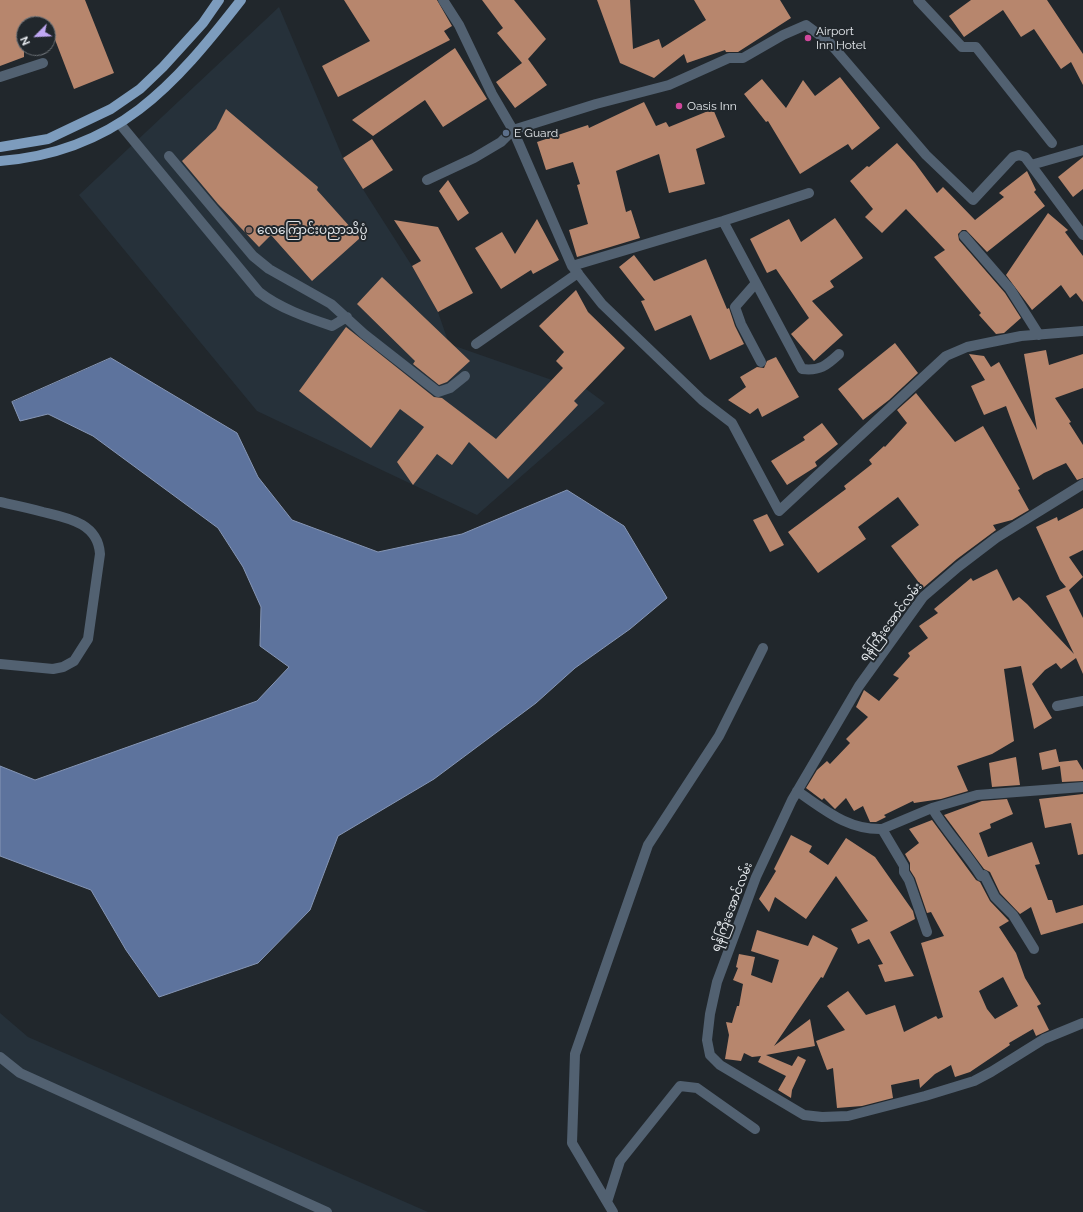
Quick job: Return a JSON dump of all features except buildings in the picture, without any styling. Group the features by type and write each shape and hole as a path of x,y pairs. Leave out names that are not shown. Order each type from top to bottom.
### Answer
{"main road":[{"path":"0,147 48,139 111,110 140,89 163,67 203,23 219,0"},
{"path":"0,162 48,154 93,138 120,124 176,79 241,0"}],"street":[{"path":"443,0 459,25 492,94 513,130 575,270 602,304 702,400 732,423 779,511 946,356 967,347 1021,336 1083,331"},
{"path":"918,0 962,47 976,47 1052,143"},
{"path":"428,180 474,158 501,142 513,130 596,104 669,85 729,58 743,58 783,35 806,25 829,42 926,155 973,200 1013,157 1019,155 1025,157 1083,235"},
{"path":"0,77 43,64"},
{"path":"120,124 184,199 259,292 267,298 316,321 332,326 347,317"},
{"path":"1031,165 1083,150"},
{"path":"169,156 253,256 269,268 331,304 364,334 438,392 450,388 465,376"},
{"path":"184,199 195,186"},
{"path":"476,344 575,270 809,193"},
{"path":"723,221 802,369 810,370 825,366 839,354"},
{"path":"220,244 232,232"},
{"path":"964,236 1010,289 1039,335"},
{"path":"756,283 735,307 741,324 761,362"},
{"name":"ရန်ကြီးအောင်လမ်း","path":"1083,484 996,538 958,566 923,597 859,686 797,791 756,877 717,982 710,1014 707,1040 710,1055 720,1065 804,1115 822,1117 848,1116 925,1096 974,1081 1044,1039 1083,1023"},
{"path":"0,502 75,520 87,527 94,535 99,546 100,554 88,639 83,650 74,661 63,668 52,669 0,664"},
{"path":"613,1212 572,1144 575,1054 648,845 719,736 763,648"},
{"path":"1056,706 1083,701"},
{"path":"797,791 839,820 854,825 882,829 932,808 977,795 1083,787"},
{"path":"932,808 943,827 968,855 981,876 984,875 995,897 1013,915 1034,949"},
{"path":"882,829 904,866 904,872 909,880 927,932"},
{"path":"0,1057 20,1073 327,1212"},
{"path":"607,1202 620,1161 680,1086 697,1088 755,1129"}],"shaded area":[{"name":"လေကြောင်းပညာသိပ္ပံ","path":"279,7 343,158 412,266 438,312 449,344 552,380 586,389 605,403 477,515 257,411 79,195"},
{"path":"0,1013 28,1037 428,1212 0,1212"}],"water":[{"path":"111,358 237,433 258,477 292,520 378,552 462,534 567,490 624,526 667,598 630,629 575,668 536,703 434,779 338,836 310,910 258,963 159,997 126,950 91,890 0,856 0,766 35,780 257,701 289,667 260,646 261,607 243,567 218,528 93,436 48,414 20,421 12,402"}],"place":[{"name":"Airport Inn Hotel","path":"808,38"},
{"name":"Oasis Inn","path":"679,106"},
{"name":"E Guard","path":"506,133"},
{"name":"လေကြောင်းပညာသိပ္ပံ","path":"249,230"}]}
